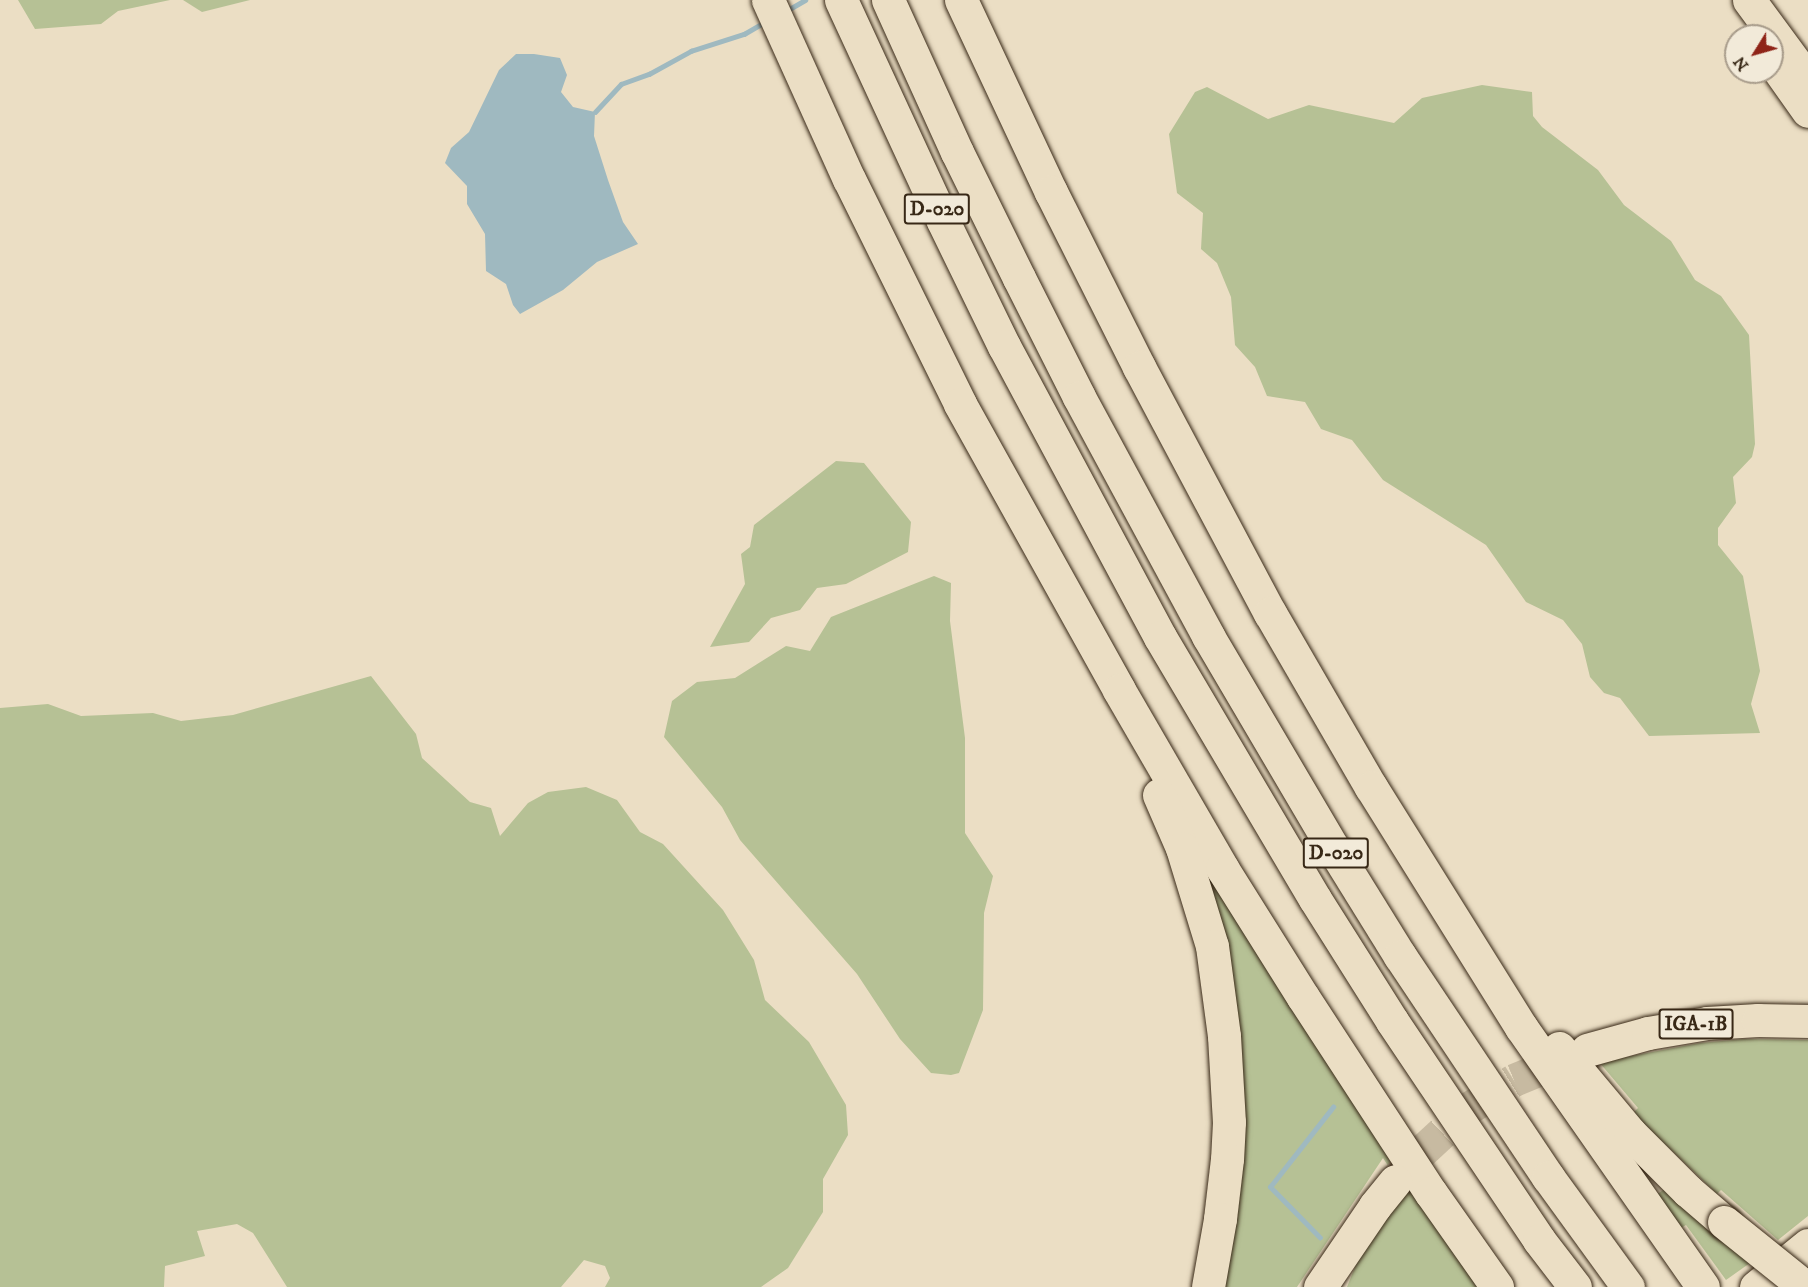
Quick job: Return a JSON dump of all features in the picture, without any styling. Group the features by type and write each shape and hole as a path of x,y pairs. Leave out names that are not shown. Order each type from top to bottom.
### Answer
{"highway":[{"path":"768,0 849,179 978,440 1013,520 1163,801 1185,857 1212,946 1224,1036 1229,1122 1225,1187 1208,1287"},
{"name":"D-020","path":"841,0 943,221 1039,414 1160,637 1314,899 1477,1149 1575,1287"},
{"name":"D-020","path":"888,0 957,152 1078,397 1208,636 1333,848 1475,1071 1628,1287"},
{"path":"961,0 1060,211 1139,368 1270,613 1346,745 1395,829 1521,1027 1703,1287"},
{"path":"1732,0 1748,24"},
{"path":"1749,0 1808,80"},
{"path":"1784,76 1808,111"},
{"path":"978,440 1222,868 1363,1092 1497,1287"},
{"path":"1346,745 1410,828 1560,1051 1644,1148 1724,1222 1805,1287"},
{"name":"IGA-1B","path":"1587,1050 1648,1033 1707,1023 1747,1020 1808,1021"},
{"path":"1320,1287 1353,1237 1395,1181"},
{"path":"1756,1287 1805,1249"}],"green space":[{"path":"18,0 170,0 118,11 101,24 35,29"},
{"path":"183,0 250,0 202,12"},
{"path":"1482,85 1532,92 1533,116 1542,127 1598,170 1624,205 1671,241 1695,280 1721,296 1749,335 1755,444 1752,457 1733,477 1736,503 1718,528 1718,545 1743,576 1760,671 1751,704 1760,733 1649,736 1620,698 1604,693 1590,677 1582,644 1563,620 1526,602 1486,545 1383,480 1352,440 1321,429 1305,402 1267,396 1255,367 1235,345 1231,297 1217,263 1201,249 1203,213 1177,193 1169,134 1195,92 1207,87 1268,119 1309,105 1394,123 1422,98"},
{"path":"836,461 864,463 911,522 908,552 846,584 817,588 800,610 771,618 749,642 710,647 745,584 741,554 750,547 754,525"},
{"path":"934,576 951,583 950,621 965,738 965,833 993,876 984,913 983,1010 959,1073 951,1075 931,1073 900,1039 857,974 740,840 722,807 664,737 672,701 697,682 735,678 786,646 810,651 831,617"},
{"path":"371,676 416,734 422,758 470,802 491,808 500,836 528,803 548,792 586,787 617,800 640,832 663,844 723,910 754,960 765,1000 809,1042 846,1105 848,1135 823,1179 823,1212 788,1268 761,1287 605,1287 610,1278 605,1266 584,1260 561,1287 287,1287 253,1233 237,1224 197,1231 205,1256 165,1266 164,1287 0,1287 0,708 48,704 81,716 153,713 181,721 233,715"},
{"path":"1202,864 1477,1287 1347,1287 1359,1257 1406,1193 1383,1158 1297,1287 1220,1287"},
{"path":"1744,1039 1808,1040 1808,1216 1778,1240 1721,1190 1717,1194 1643,1123 1634,1112 1638,1108 1599,1062 1700,1043"},
{"path":"1669,1186 1750,1263 1726,1280 1686,1225 1681,1228 1656,1195"}],"water":[{"path":"516,54 560,58 567,75 561,92 573,107 595,112 594,136 608,180 623,222 638,244 597,262 563,290 520,314 513,305 506,284 486,271 485,234 467,204 467,186 445,163 451,148 469,132 499,70"}],"waterway":[{"path":"786,11 805,0"},
{"path":"595,112 621,84 649,74 691,51 744,34 765,22"},
{"path":"1320,1238 1270,1187 1333,1107"}],"tunnel":[{"path":"1395,1181 1418,1155 1469,1108 1514,1080 1575,1055"}]}
